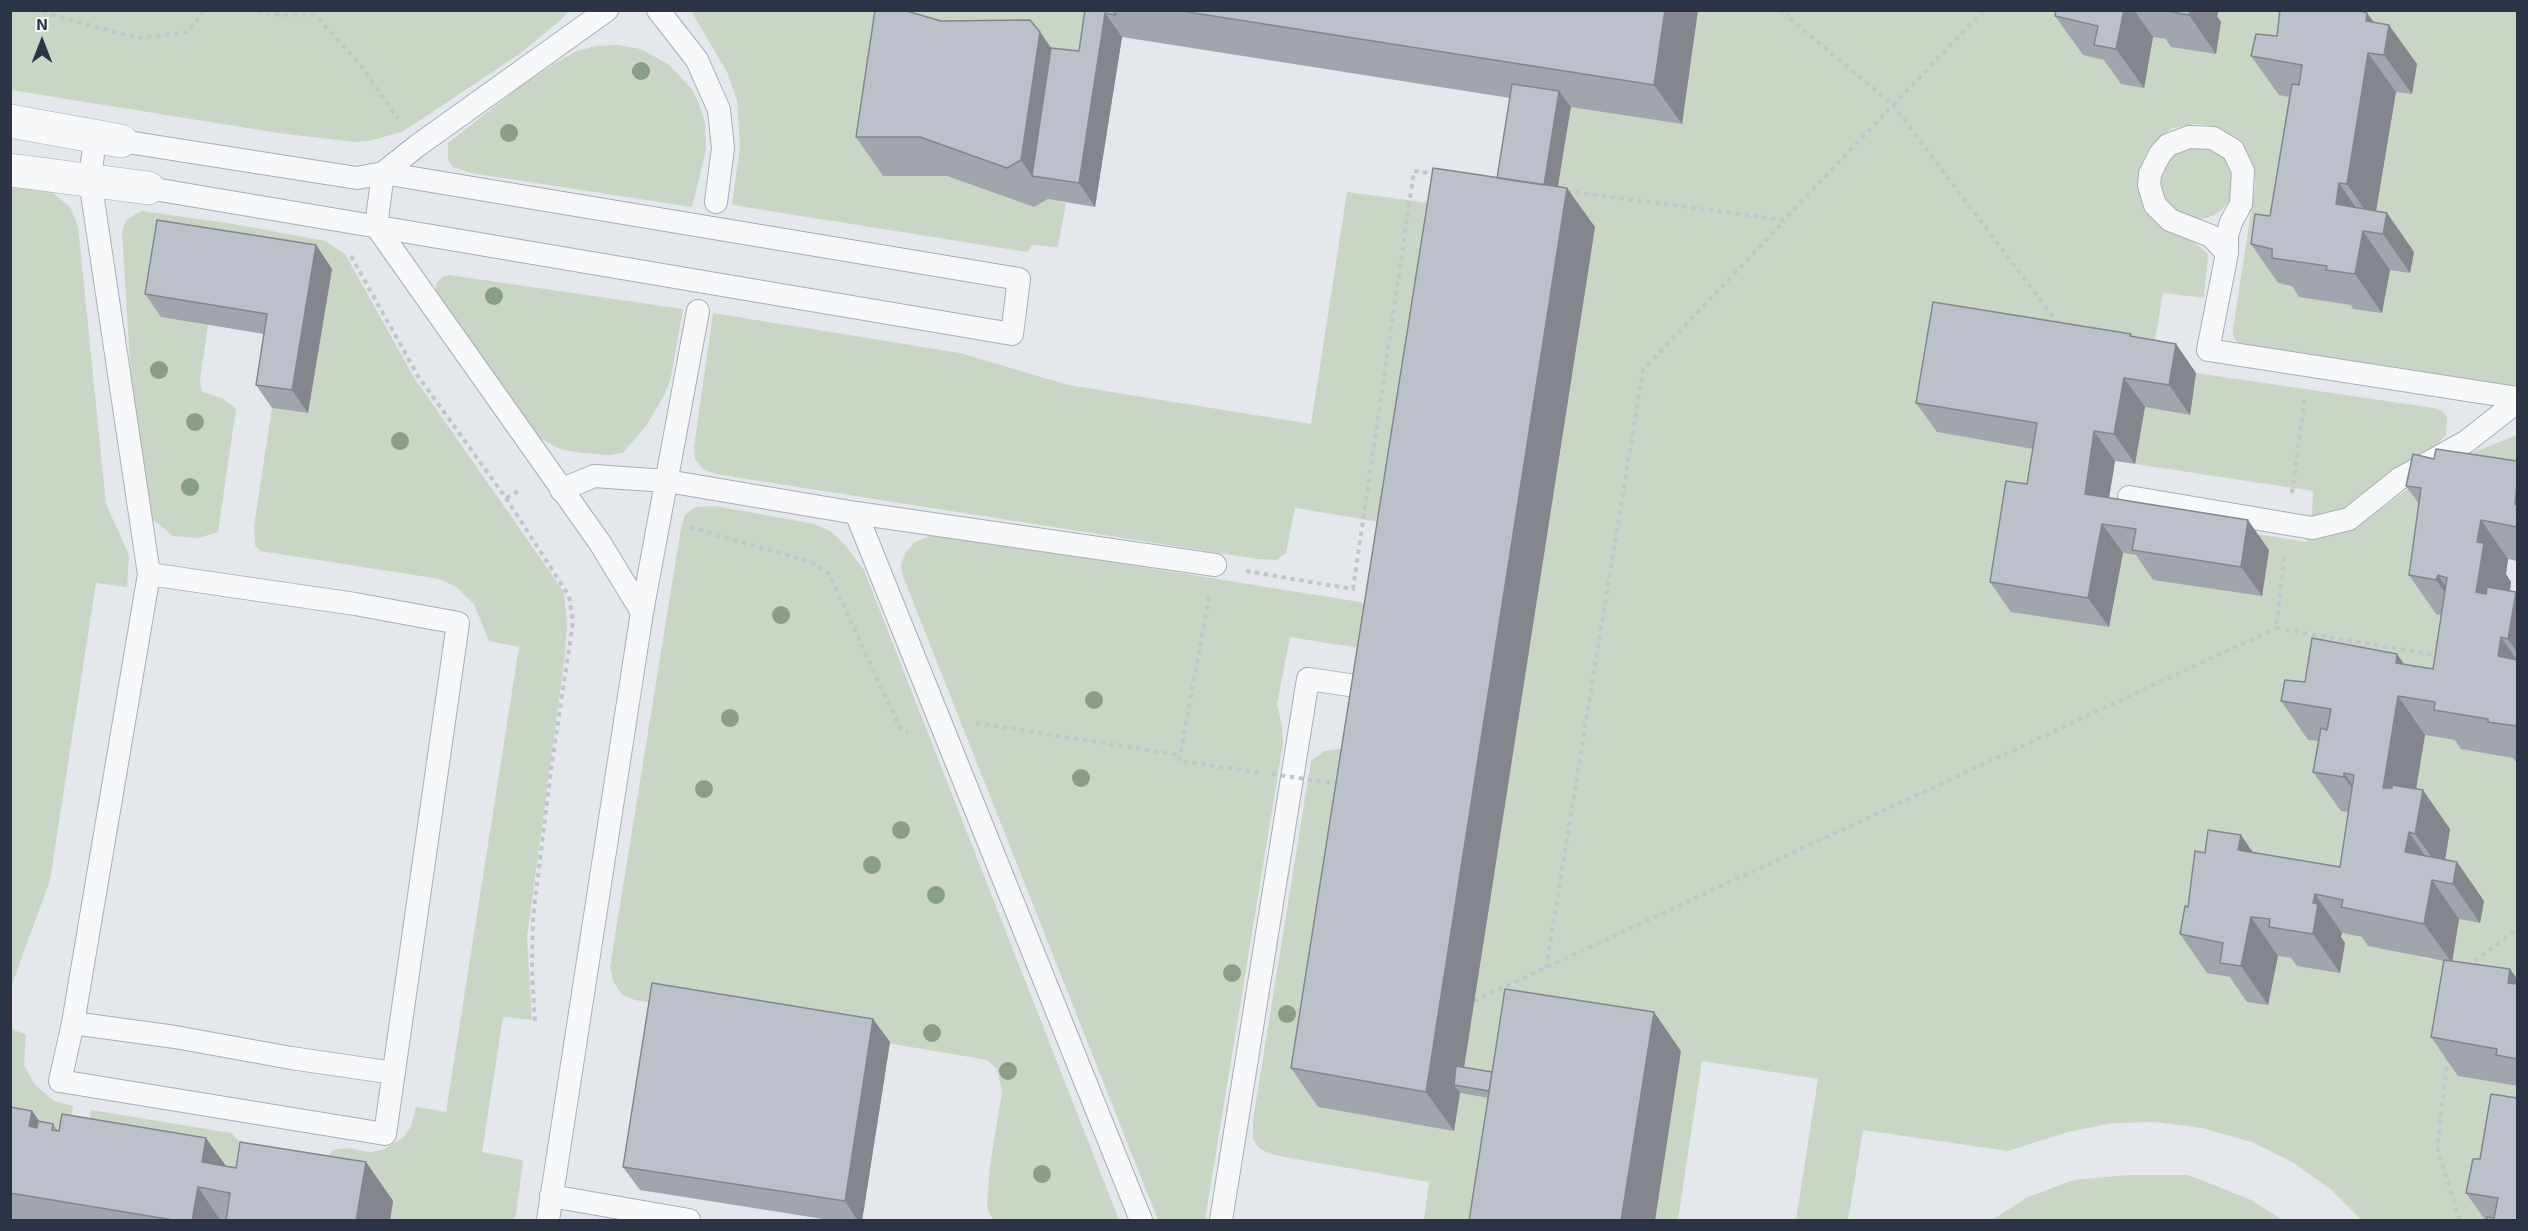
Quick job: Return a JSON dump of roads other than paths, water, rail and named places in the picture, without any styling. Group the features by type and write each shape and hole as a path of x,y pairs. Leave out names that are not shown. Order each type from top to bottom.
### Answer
{"street":[{"path":"10,122 108,139"},
{"path":"10,170 148,188"}],"lane":[{"path":"607,10 417,146 383,173 376,226 600,543 642,612"},
{"path":"658,10 697,60 719,110 723,147 716,202"},
{"path":"2227,253 2211,236 2170,220 2155,205 2149,185 2150,174 2160,154 2168,145 2189,137 2213,138 2224,143 2239,158 2243,171 2241,204 2231,222 2227,236 2227,253 2208,350 2517,399"},
{"path":"148,188 1012,334 1019,279 383,173 357,178 108,139 90,180 149,574 73,1023 60,1081 385,1134 458,623 355,604 149,574"},
{"path":"548,1221 642,612 698,311"},
{"path":"2129,497 2312,528 2349,519 2399,479 2467,441 2517,399"},
{"path":"561,490 594,476 668,481 856,513 1215,565"},
{"path":"856,513 1141,1221"},
{"path":"1221,1221 1308,679 1356,686"},
{"path":"73,1023 175,1037 291,1058 394,1073"},
{"path":"551,1196 689,1221"}]}
